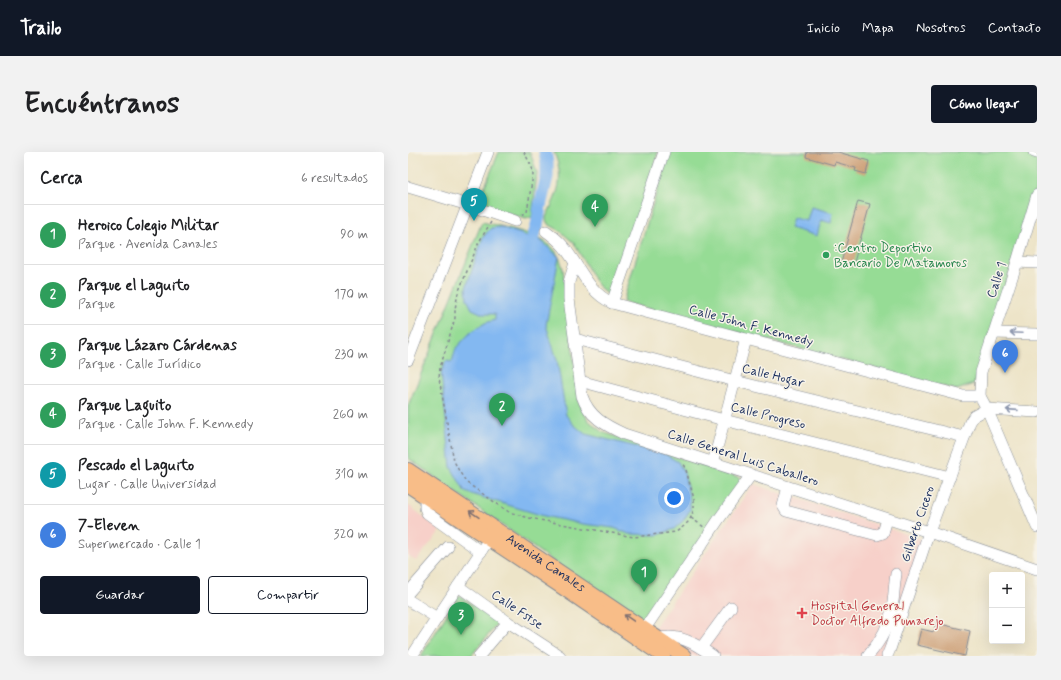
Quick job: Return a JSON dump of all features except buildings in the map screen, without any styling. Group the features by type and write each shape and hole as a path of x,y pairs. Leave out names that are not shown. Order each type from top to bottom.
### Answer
{"main road":[{"path":"410,473 425,497 493,534 642,634 663,656"},
{"name":"Avenida Canales","path":"410,473 493,534"},
{"path":"642,634 659,639 684,656"}],"street":[{"path":"408,360 488,152"},
{"path":"612,303 664,152"},
{"path":"408,187 515,221"},
{"name":"Calle 1","path":"980,396 981,372 1035,207 1037,195"},
{"name":"Calle John F. Kennedy","path":"546,231 564,247 594,291 605,300 612,303 746,340 963,396 980,396"},
{"path":"1017,262 1037,263"},
{"name":"Calle General Luis Caballero","path":"575,263 569,282 569,299 580,381 584,401 597,419 605,425 624,434 929,532 1037,569"},
{"path":"994,332 1037,334"},
{"name":"Calle Hogar","path":"575,339 735,381 964,437"},
{"path":"713,463 746,340"},
{"name":"Calle Progreso","path":"580,381 724,420 950,476"},
{"path":"980,396 987,409 1037,527"},
{"path":"987,409 1037,412"},
{"name":"Gilberto Cicero","path":"887,656 929,532 970,422 974,416 987,409"},
{"path":"642,634 750,475"},
{"path":"788,487 783,506 786,510 877,535 883,533 887,519"},
{"path":"425,497 425,508 427,513 481,552"},
{"path":"412,656 493,534"},
{"path":"408,593 448,547"},
{"path":"868,656 876,647 892,610 896,574"},
{"name":"Calle Fstse","path":"458,586 508,622 560,656"},
{"path":"408,600 437,618"},
{"path":"701,648 731,607"},
{"path":"484,654 508,622"},
{"path":"659,639 669,637 682,639 701,648 713,656"}],"path":[{"path":"515,221 527,212 532,182 532,167 524,152"},
{"path":"492,220 479,242 458,293 455,318 438,378 454,461 467,483 509,512 529,518 634,537 676,532 691,518 694,508 694,499 686,470 678,452"},
{"path":"691,518 711,531"}],"shaded area":[{"path":"753,484 924,540 885,650 880,656 689,656 652,631"},
{"path":"408,505 441,530 416,561 408,555"}],"green space":[{"path":"499,152 530,152 537,173 532,217 526,219 479,203"},
{"path":"554,152 658,152 642,208 611,296 603,291 595,281 574,243 559,230 548,224 546,220 559,186 559,170"},
{"name":":Centro Deportivo Bancario De Matamoros","path":"669,152 1018,152 1037,158 1037,185 974,384 957,390 623,302"},
{"path":"482,222 509,228 537,237 552,247 558,254 563,269 579,402 588,420 602,432 744,479 644,626 408,458 408,406"},
{"path":"459,595 498,623 471,656 421,656"}],"water":[{"path":"811,207 833,213 831,223 821,220 817,236 790,228 793,218 807,221"},
{"path":"501,227 539,239 559,257 546,325 557,360 566,415 573,424 585,434 665,454 678,462 684,473 690,501 690,510 683,521 674,529 658,535 629,534 614,528 583,524 544,516 465,492 451,467 441,372 446,361 452,362 456,348 471,332 485,323 495,320 495,314 483,314 472,309 467,299 466,288 483,237 491,228"}],"waterway":[{"path":"533,238 537,226 547,177 545,152"}],"place":[{"name":"Pescado el Laguito","path":"474,221"},
{"name":"Parque Laguito","path":"595,227"},
{"name":":Centro Deportivo Bancario De Matamoros","path":"826,255"},
{"name":"7-Eleven","path":"1005,373"},
{"name":"Parque el Laguito","path":"502,426"},
{"name":"Heroico Colegio Militar","path":"644,592"},
{"name":"Hospital General Doctor Alfredo Pumarejo","path":"802,613"},
{"name":"Parque Lázaro Cárdenas","path":"461,635"}]}
